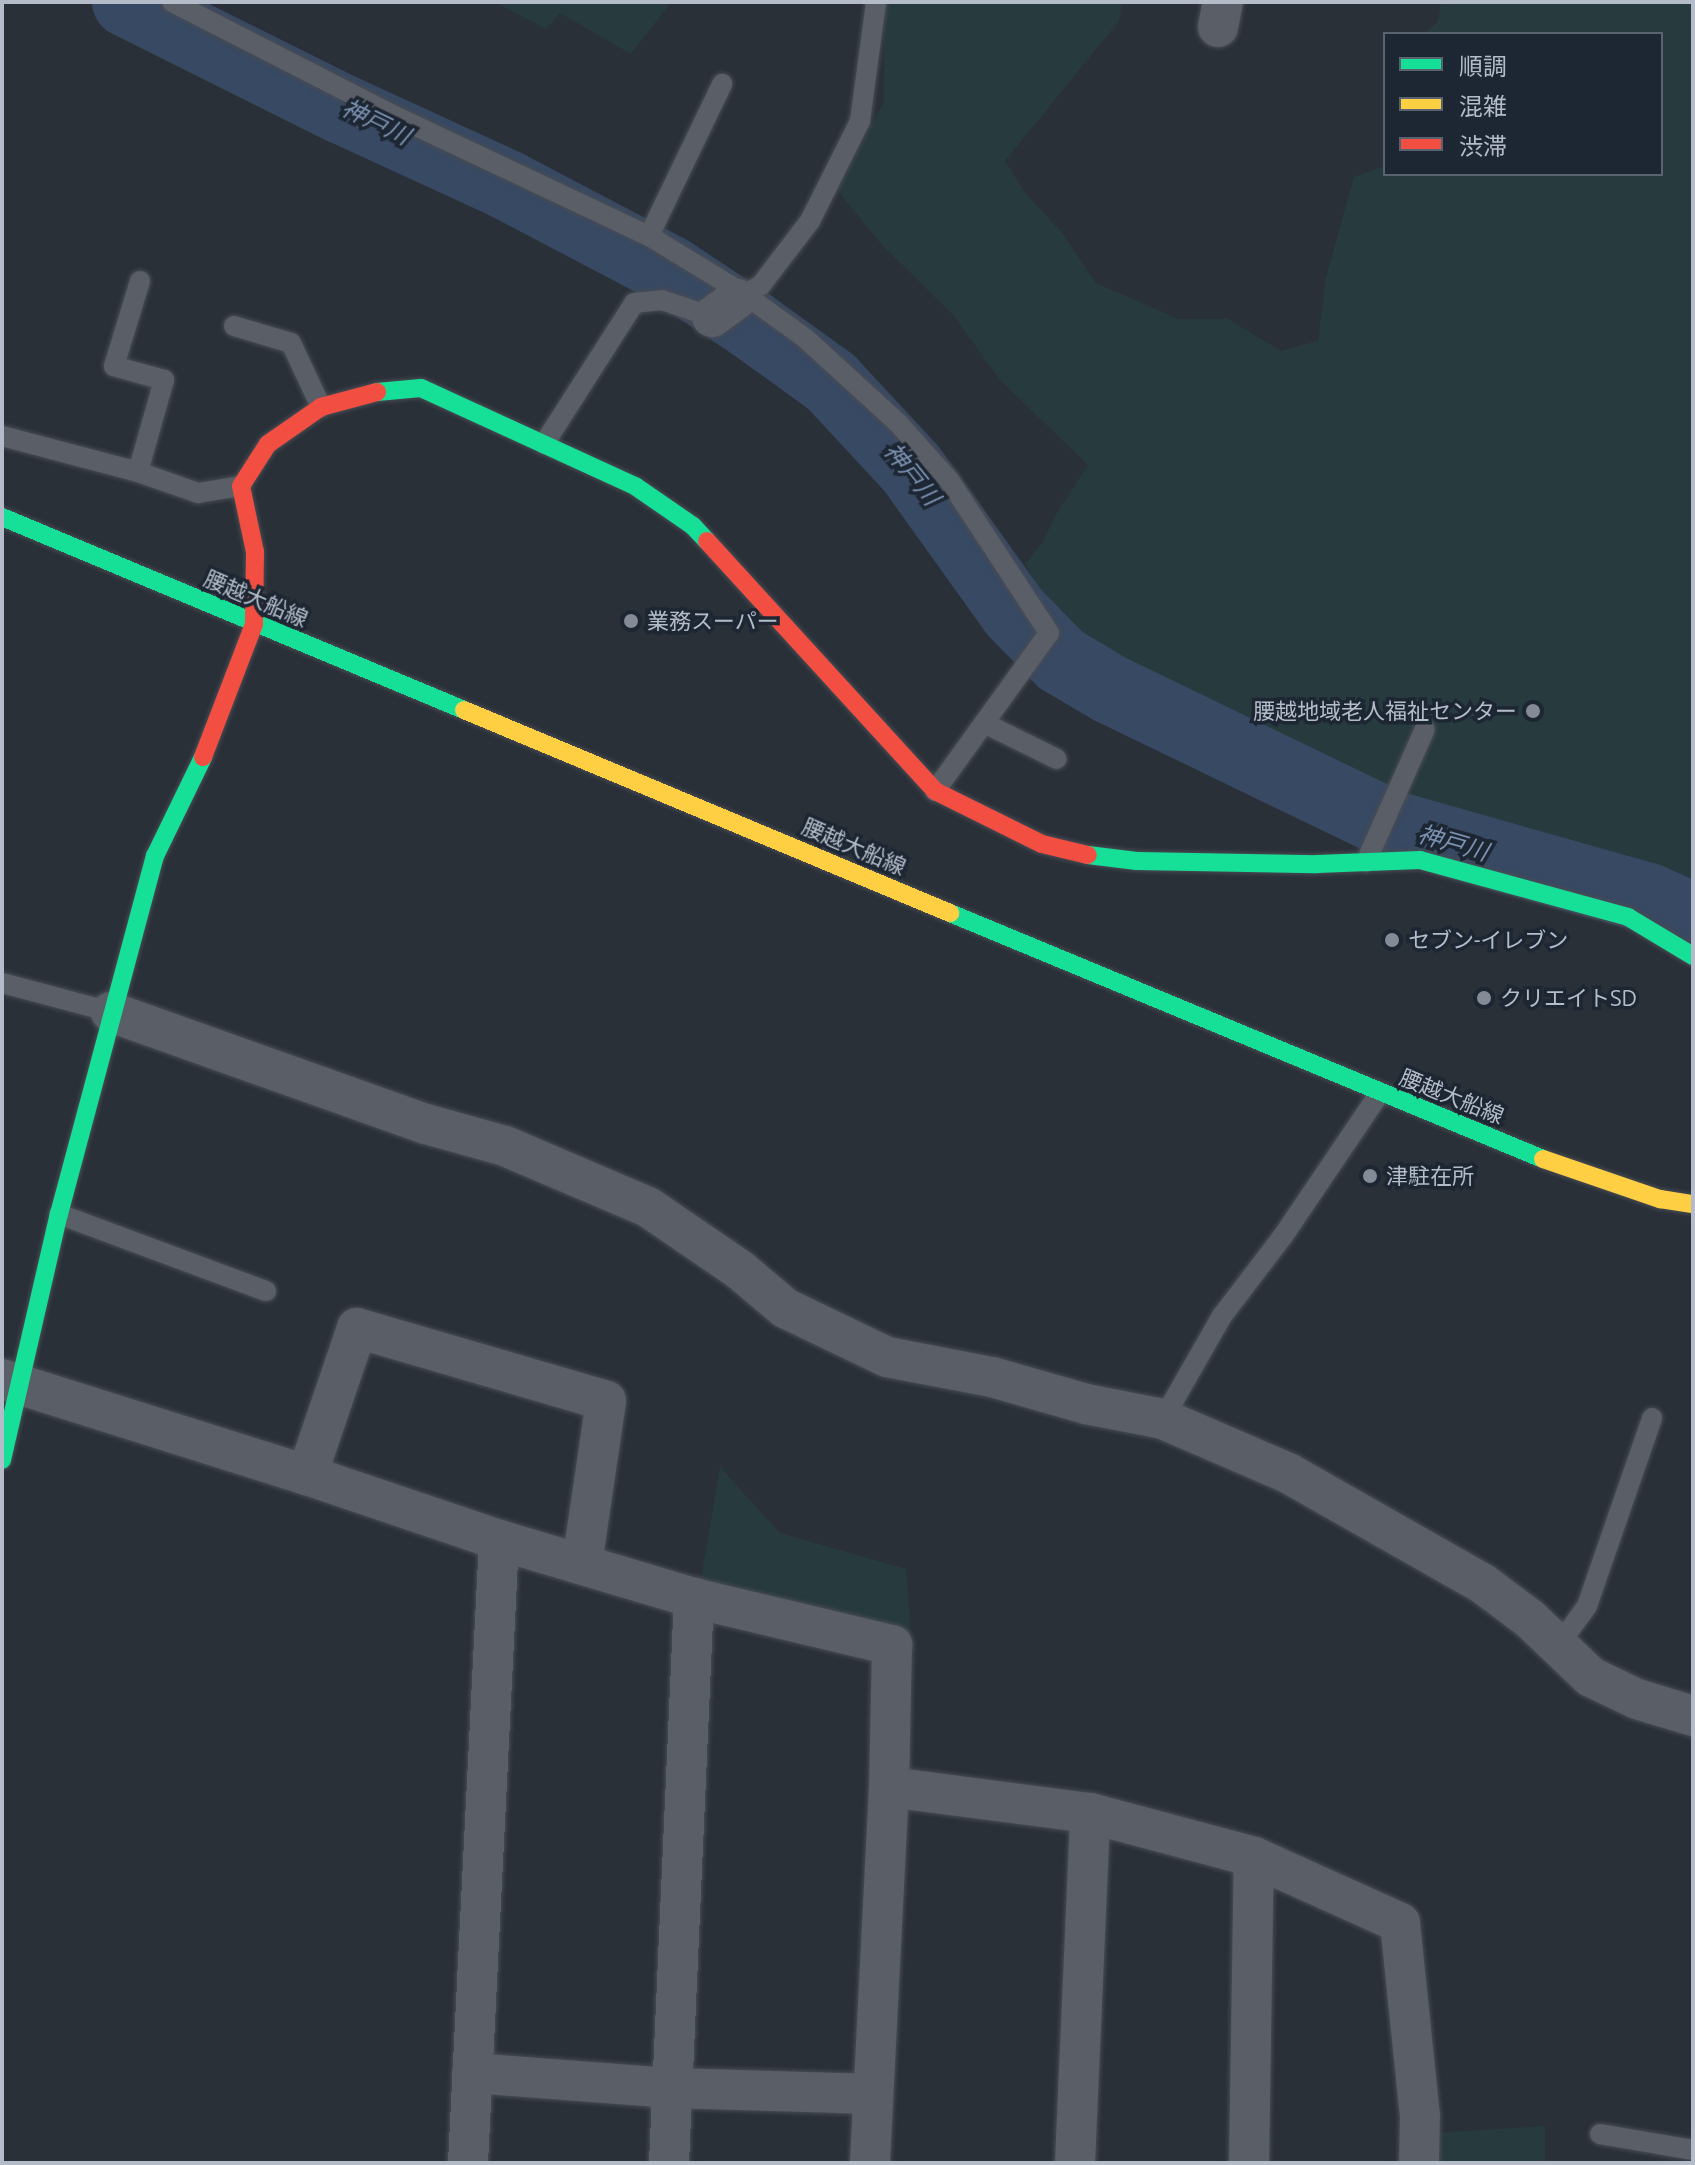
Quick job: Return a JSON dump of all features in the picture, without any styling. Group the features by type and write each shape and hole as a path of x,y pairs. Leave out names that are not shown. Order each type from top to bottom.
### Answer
{"street":[{"path":"2,1460 9,1382 59,1214 155,856 208,746 254,624 255,552 241,486 268,444 321,407 390,389 421,388 635,486 693,526 935,791 1042,844 1086,855 1137,861 1420,860 1628,917 1693,956"},
{"name":"腰越大船線","path":"2,517 1380,1093 1578,1173 1660,1199 1693,1204"},
{"path":"111,1012 426,1124 505,1146 648,1207 740,1270 785,1308 887,1357 992,1377 1086,1404 1163,1419 1288,1473 1482,1583 1530,1619 1591,1677 1637,1699 1693,1716"},
{"path":"307,1475 357,1328 606,1401 582,1564"},
{"path":"9,1382 307,1475 499,1540 694,1598 892,1645 889,1787 870,2163"},
{"path":"468,2163 499,1540"},
{"path":"669,2163 694,1598"},
{"path":"889,1787 1090,1813 1254,1857 1400,1923 1420,2115 1419,2163"},
{"path":"1075,2163 1090,1813"},
{"path":"1249,2163 1254,1857"},
{"path":"472,2073 672,2088 873,2094"}],"lane":[{"path":"172,2 397,117 649,236 731,303 805,338 897,422 949,480 1049,633 935,791"},
{"path":"544,444 634,303 662,300 731,303 761,285 810,221 860,121 876,2"},
{"path":"649,236 722,84"},
{"path":"138,472 164,380 114,366 140,281"},
{"path":"234,326 291,343 321,407"},
{"path":"2,436 138,472 198,493 241,486"},
{"path":"984,723 1057,759"},
{"path":"1366,862 1425,729"},
{"path":"2,983 111,1012"},
{"path":"1163,1419 1222,1316 1283,1236 1380,1093"},
{"path":"59,1214 266,1291"},
{"path":"1558,1646 1587,1606 1652,1418"},
{"path":"1600,2134 1693,2150"}],"green space":[{"path":"495,2 671,2 631,54 560,13 546,29"},
{"path":"883,2 1122,2 1119,21 1005,161 1026,194 1063,234 1096,283 1178,319 1228,319 1281,351 1318,341 1326,277 1354,177 1383,167 1383,176 1663,176 1663,32 1427,32 1438,21 1441,2 1693,2 1693,905 1642,880 1511,837 1416,815 1356,793 1181,686 1072,630 1041,593 1025,564 1043,542 1055,516 1088,465 999,379 954,316 881,244 837,190 884,102"},
{"path":"720,1467 780,1533 906,1569 911,1635 701,1579"},
{"path":"1545,2126 1545,2163 1434,2163 1435,2133"}],"waterway":[{"name":"神戸川","path":"127,2 342,109 507,185 671,271 752,325 831,382 911,468 1015,613 1061,660 1110,689 1394,826 1649,898 1693,918"}],"traffic: fast":[{"path":"377,392 421,388 635,486 693,526 707,541"},
{"path":"2,517 464,710"},
{"path":"2,1460 59,1214 155,856 203,757"},
{"path":"1088,855 1137,861 1317,864 1420,860 1628,917 1693,956"},
{"path":"950,913 1543,1159"}],"traffic: slow":[{"path":"464,710 950,913"},
{"path":"1543,1159 1660,1199 1693,1204"}],"traffic: jam":[{"path":"203,757 254,624 255,552 241,486 268,444 321,407 377,392"},
{"path":"707,541 935,791 1042,844 1088,855"}],"place":[{"name":"業務スーパー","path":"631,621"},
{"name":"腰越地域老人福祉センター","path":"1533,711"},
{"name":"セブン-イレブン","path":"1392,940"},
{"name":"クリエイトSD","path":"1484,998"},
{"name":"津駐在所","path":"1370,1176"}]}
